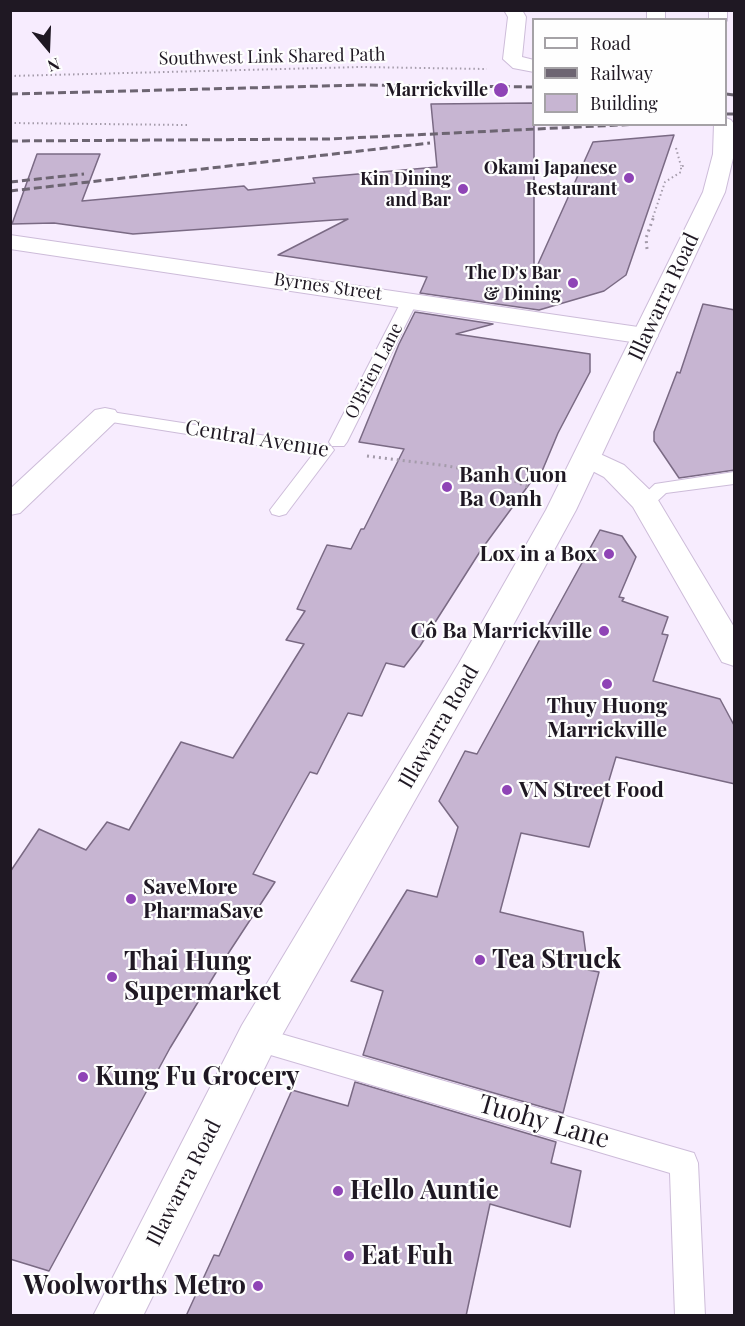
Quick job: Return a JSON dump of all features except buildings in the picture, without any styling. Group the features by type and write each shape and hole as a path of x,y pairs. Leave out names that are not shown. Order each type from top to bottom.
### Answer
{"main road":[{"path":"513,10 517,17 512,59 520,64 532,66"},
{"name":"Illawarra Road","path":"117,1316 257,1039 561,510 714,192 727,143"},
{"name":"Byrnes Street","path":"10,242 645,336"},
{"name":"Central Avenue","path":"10,506 105,416"},
{"path":"587,457 619,475 645,502 731,642"}],"lane":[{"name":"O'Brien Lane","path":"279,510 331,446 410,300"},
{"name":"Central Avenue","path":"105,416 331,446"},
{"path":"645,502 661,488 735,478"},
{"name":"Tuohy Lane","path":"257,1039 684,1163 690,1316"}],"path":[{"name":"Southwest Link Shared Path","path":"10,76 360,67 519,70 532,66"},
{"path":"10,123 187,125"},
{"path":"676,148 681,166"},
{"path":"647,253 646,238 665,182 681,172"},
{"name":"Central Avenue","path":"331,446 510,479 535,490"}],"railway":[{"path":"10,94 362,85 532,87"},
{"path":"727,94 734,95"},
{"path":"727,114 734,114"},
{"path":"10,141 329,139 599,126"},
{"path":"10,191 430,143"},
{"path":"10,182 84,174"}],"place":[{"name":"Marrickville","path":"501,90"},
{"name":"Okami Japanese Restaurant","path":"629,178"},
{"name":"Kin Dining and Bar","path":"463,189"},
{"name":"The D's Bar & Dining","path":"573,283"},
{"name":"Banh Cuon Ba Oanh","path":"447,487"},
{"name":"Lox in a Box","path":"609,554"},
{"name":"Cô Ba Marrickville","path":"604,631"},
{"name":"Thuy Huong Marrickville","path":"607,684"},
{"name":"VN Street Food","path":"507,790"},
{"name":"SaveMore PharmaSave","path":"131,899"},
{"name":"Tea Struck","path":"480,960"},
{"name":"Thai Hung Supermarket","path":"112,977"},
{"name":"Kung Fu Grocery","path":"83,1077"},
{"name":"Hello Auntie","path":"338,1191"},
{"name":"Eat Fuh","path":"349,1256"},
{"name":"Woolworths Metro","path":"258,1286"}]}
